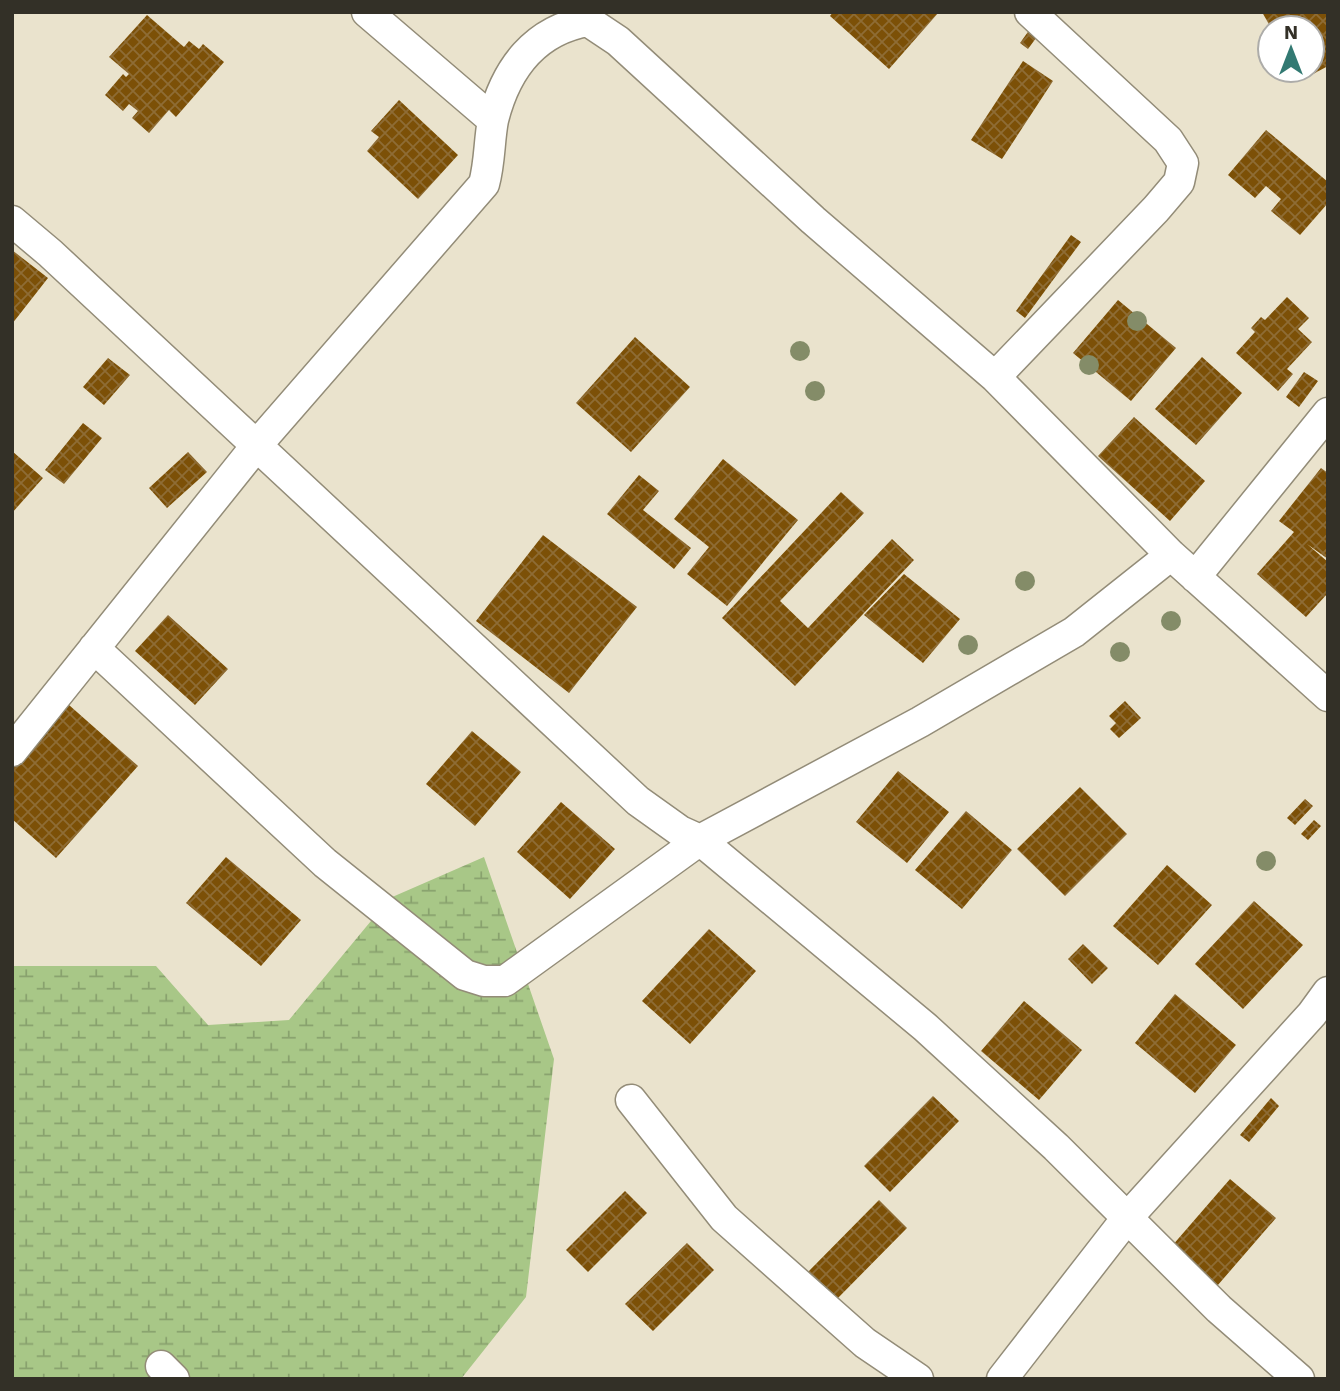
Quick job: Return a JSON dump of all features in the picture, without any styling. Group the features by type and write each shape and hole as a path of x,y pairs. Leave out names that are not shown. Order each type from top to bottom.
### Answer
{"street":[{"path":"367,12 493,120"},
{"path":"995,377 1156,209 1179,182 1183,163 1168,140 1030,12"},
{"path":"12,751 257,445 484,184 491,159 493,120 512,74 526,52 544,36 584,17 618,41 813,220 995,377 1171,555 1328,696"},
{"path":"12,221 257,445 638,801 680,831 700,840 925,1027 1056,1147 1219,1309 1299,1379"},
{"path":"1195,577 1328,413"},
{"path":"94,648 325,863 465,975 484,981 505,981 700,840 919,722 1074,632 1171,555"},
{"path":"1002,1379 1127,1218 1312,1014 1328,992"},
{"path":"631,1100 724,1218 865,1343 918,1379"}],"green space":[{"path":"484,857 554,1059 526,1297 461,1379 12,1379 12,966 156,966 208,1025 289,1020 390,898"}],"building":[{"path":"833,12 939,12 889,69 830,16"},
{"path":"1262,12 1328,12 1328,66 1326,67 1326,14"},
{"path":"147,15 184,47 189,41 199,49 203,44 224,62 176,117 169,110 149,133 132,118 138,111 129,104 123,111 105,95 123,74 126,77 129,74 109,57"},
{"path":"1030,29 1039,34 1028,49 1020,43"},
{"path":"1023,61 1053,81 1002,159 971,140"},
{"path":"399,100 458,155 418,199 367,151 379,137 371,131"},
{"path":"1266,130 1328,182 1328,203 1300,235 1271,211 1281,199 1266,186 1255,198 1228,175"},
{"path":"1071,235 1081,242 1025,318 1016,311"},
{"path":"12,250 48,278 12,324"},
{"path":"1287,297 1309,318 1298,329 1312,342 1287,369 1293,374 1278,391 1236,353 1255,332 1251,328 1261,317 1265,320"},
{"path":"1118,300 1176,348 1131,401 1073,353"},
{"path":"635,337 690,387 631,452 576,403"},
{"path":"1202,357 1242,393 1196,445 1155,409"},
{"path":"108,358 130,375 104,405 83,387"},
{"path":"1304,372 1318,381 1299,407 1286,397"},
{"path":"1134,417 1205,481 1170,521 1098,456"},
{"path":"83,423 102,438 64,484 45,470"},
{"path":"12,451 43,478 12,513"},
{"path":"188,452 207,472 167,508 149,488"},
{"path":"723,459 798,520 727,606 687,574 709,547 674,519"},
{"path":"1321,468 1328,473 1328,559 1307,544 1328,562 1328,593 1306,617 1257,574 1294,532 1279,521"},
{"path":"639,475 659,491 643,510 691,548 674,569 607,514"},
{"path":"841,492 864,513 780,601 808,628 892,539 914,560 795,686 722,618"},
{"path":"543,535 637,607 569,693 476,621"},
{"path":"904,574 960,619 923,663 864,615"},
{"path":"168,615 228,669 195,705 135,651"},
{"path":"1125,701 1141,718 1119,738 1110,729 1116,723 1109,716"},
{"path":"69,705 138,766 56,858 12,819 12,768"},
{"path":"472,731 521,772 475,826 426,784"},
{"path":"898,771 949,812 907,863 856,822"},
{"path":"1080,787 1127,834 1065,896 1017,849"},
{"path":"1305,799 1313,806 1295,825 1287,818"},
{"path":"561,802 615,849 570,899 517,852"},
{"path":"966,811 1012,850 962,909 915,870"},
{"path":"1314,820 1321,826 1308,840 1301,834"},
{"path":"226,857 301,920 261,966 186,903"},
{"path":"1167,865 1212,905 1158,965 1113,926"},
{"path":"1254,901 1303,945 1243,1009 1195,964"},
{"path":"709,929 756,971 690,1044 642,1001"},
{"path":"1083,944 1108,968 1092,984 1068,959"},
{"path":"1175,994 1236,1045 1195,1093 1135,1043"},
{"path":"1024,1001 1082,1050 1039,1100 981,1051"},
{"path":"933,1096 959,1121 890,1192 864,1166"},
{"path":"1271,1098 1279,1106 1249,1142 1240,1135"},
{"path":"1230,1179 1276,1218 1211,1293 1165,1254"},
{"path":"625,1191 647,1213 588,1272 566,1250"},
{"path":"879,1200 907,1228 835,1301 807,1273"},
{"path":"687,1243 714,1270 653,1331 625,1304"}]}
